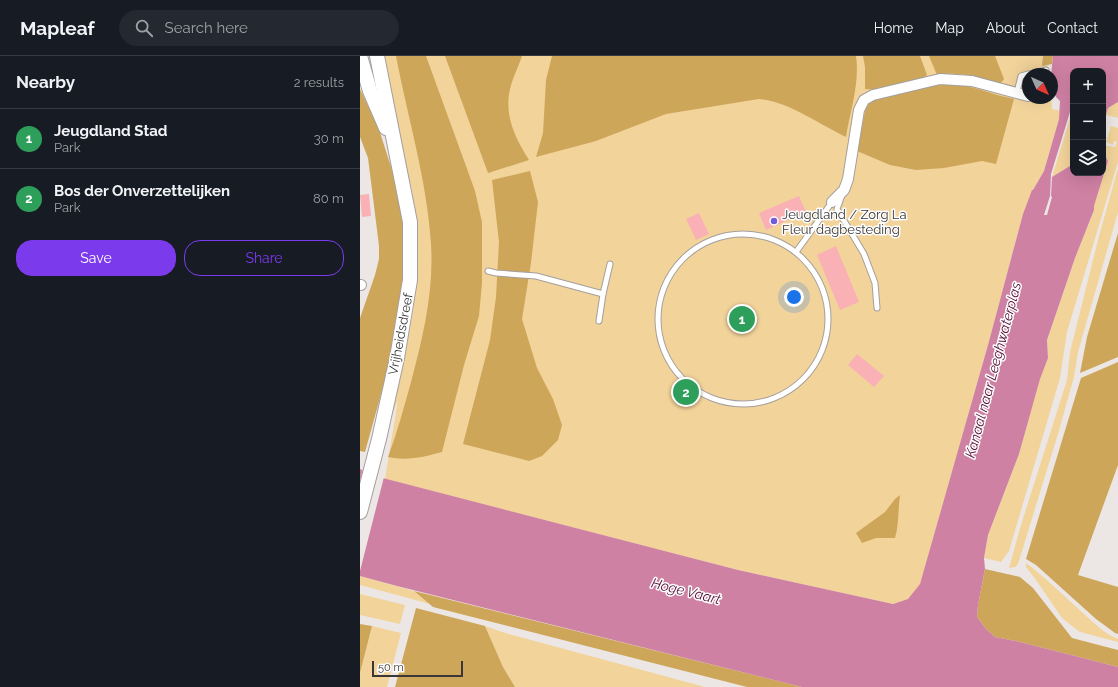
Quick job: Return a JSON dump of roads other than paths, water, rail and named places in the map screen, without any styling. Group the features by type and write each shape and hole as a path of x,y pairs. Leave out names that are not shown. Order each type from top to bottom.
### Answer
{"main road":[{"name":"Vrijheidsdreef","path":"360,56 370,91 398,154"},
{"name":"Vrijheidsdreef","path":"360,512 379,439 397,358 410,280 410,222 398,154 377,56"}],"street":[{"path":"832,202 844,190 848,179 859,110 864,100 873,95 940,79 972,81 1022,94"}],"lane":[{"path":"1017,92 1022,76"},
{"path":"844,190 837,209 864,254 875,282 877,308"},
{"path":"796,252 832,202"},
{"path":"743,234 771,239 796,252 814,273 826,298 828,325 822,352 807,375 786,393 760,403 733,404 706,396 683,380 666,357 658,329 660,301 670,274 690,253 714,239 743,234"},
{"path":"598,320 610,264"},
{"path":"488,271 536,276 603,294"}],"water":[{"path":"1053,56 1118,56 1118,102 1108,108 1106,115 1106,68 1070,68 1070,112 1051,174 1050,196 1044,215 1047,215 1052,197 1052,177 1070,166 1070,176 1103,176 1094,210 1075,258 1047,340 1048,358 1040,379 1019,454 988,535 984,558 985,569 977,617 986,629 995,637 1118,667 1118,687 802,687 360,576 360,469 375,476 738,570 893,604 908,599 920,584 988,345 1023,214 1032,190 1044,171 1059,119 1060,101 1058,99 1058,68 1052,68"},
{"path":"1106,157 1108,161 1106,167"}],"place":[{"name":"Jeugdland / Zorg La Fleur dagbesteding","path":"774,221"},
{"name":"Jeugdland Stad","path":"742,319"},
{"name":"Bos der Onverzettelijken","path":"686,392"}],"water label":[{"name":"Kanaal naar Leeghwaterplas","path":"993,370"},
{"name":"Hoge Vaart","path":"686,591"}]}
